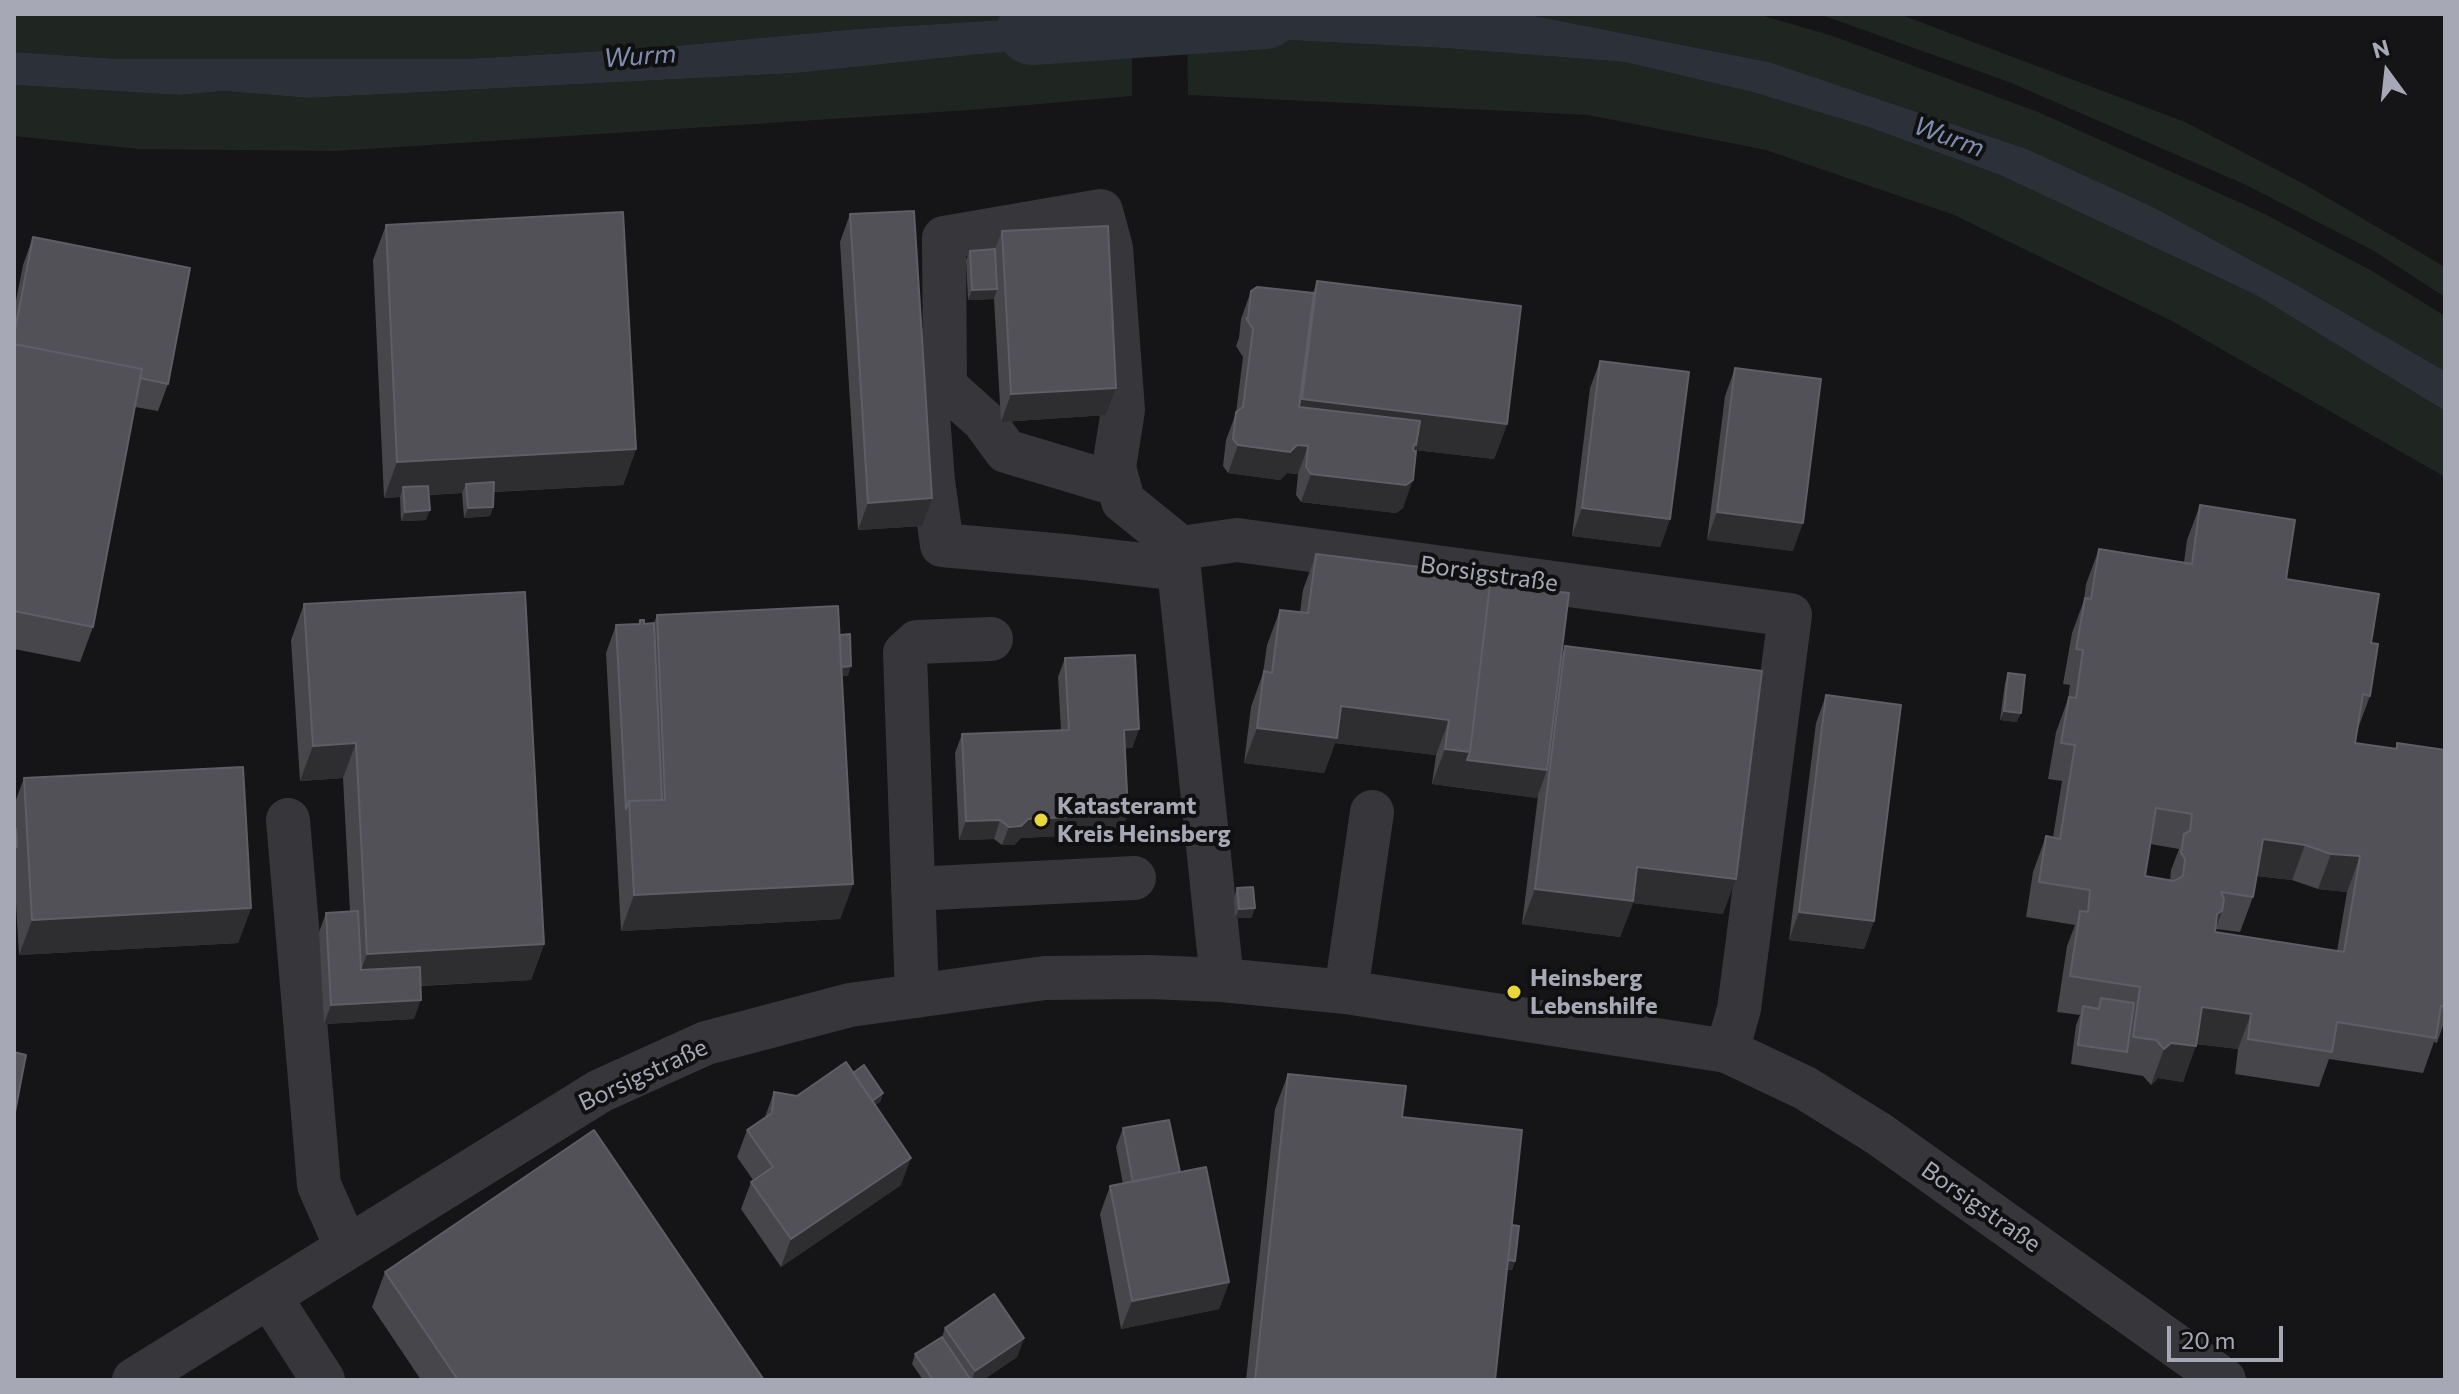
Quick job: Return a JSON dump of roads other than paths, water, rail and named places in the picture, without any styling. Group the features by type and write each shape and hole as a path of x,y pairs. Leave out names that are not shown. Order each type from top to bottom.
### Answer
{"street":[{"path":"913,207 933,481 942,545 1075,557 1180,559"},
{"path":"1119,485 1006,451 984,421 945,386 944,238 1101,211 1111,248 1123,410 1114,467 1119,485 1123,501 1180,559 1222,980"},
{"name":"Borsigstraße","path":"1180,559 1237,540 1790,615 1739,1009 1727,1051"},
{"path":"917,996 905,653 917,642 991,639"},
{"path":"1346,992 1372,812"},
{"path":"288,820 319,1185 347,1248"},
{"path":"913,889 1134,878"},
{"name":"Borsigstraße","path":"134,1380 600,1091 706,1043 850,1005 1045,978 1149,977 1222,980 1346,992 1727,1051 1805,1088 1879,1134 2224,1380"},
{"path":"269,1296 323,1380"}],"water":[{"path":"1127,14 1132,44 981,54 797,73 309,98 223,91 180,95 14,85 14,52 120,59 464,59"},
{"path":"1181,14 1525,14 1769,62 2027,149 2155,208 2445,371 2445,411 2256,295 2000,175 1868,127 1752,92 1624,62 1443,48 1187,35"}],"waterway":[{"name":"Wurm","path":"1032,30 1265,14"}],"place":[{"name":"Katasteramt Kreis Heinsberg","path":"1041,820"},
{"name":"Heinsberg Lebenshilfe","path":"1514,992"}]}
